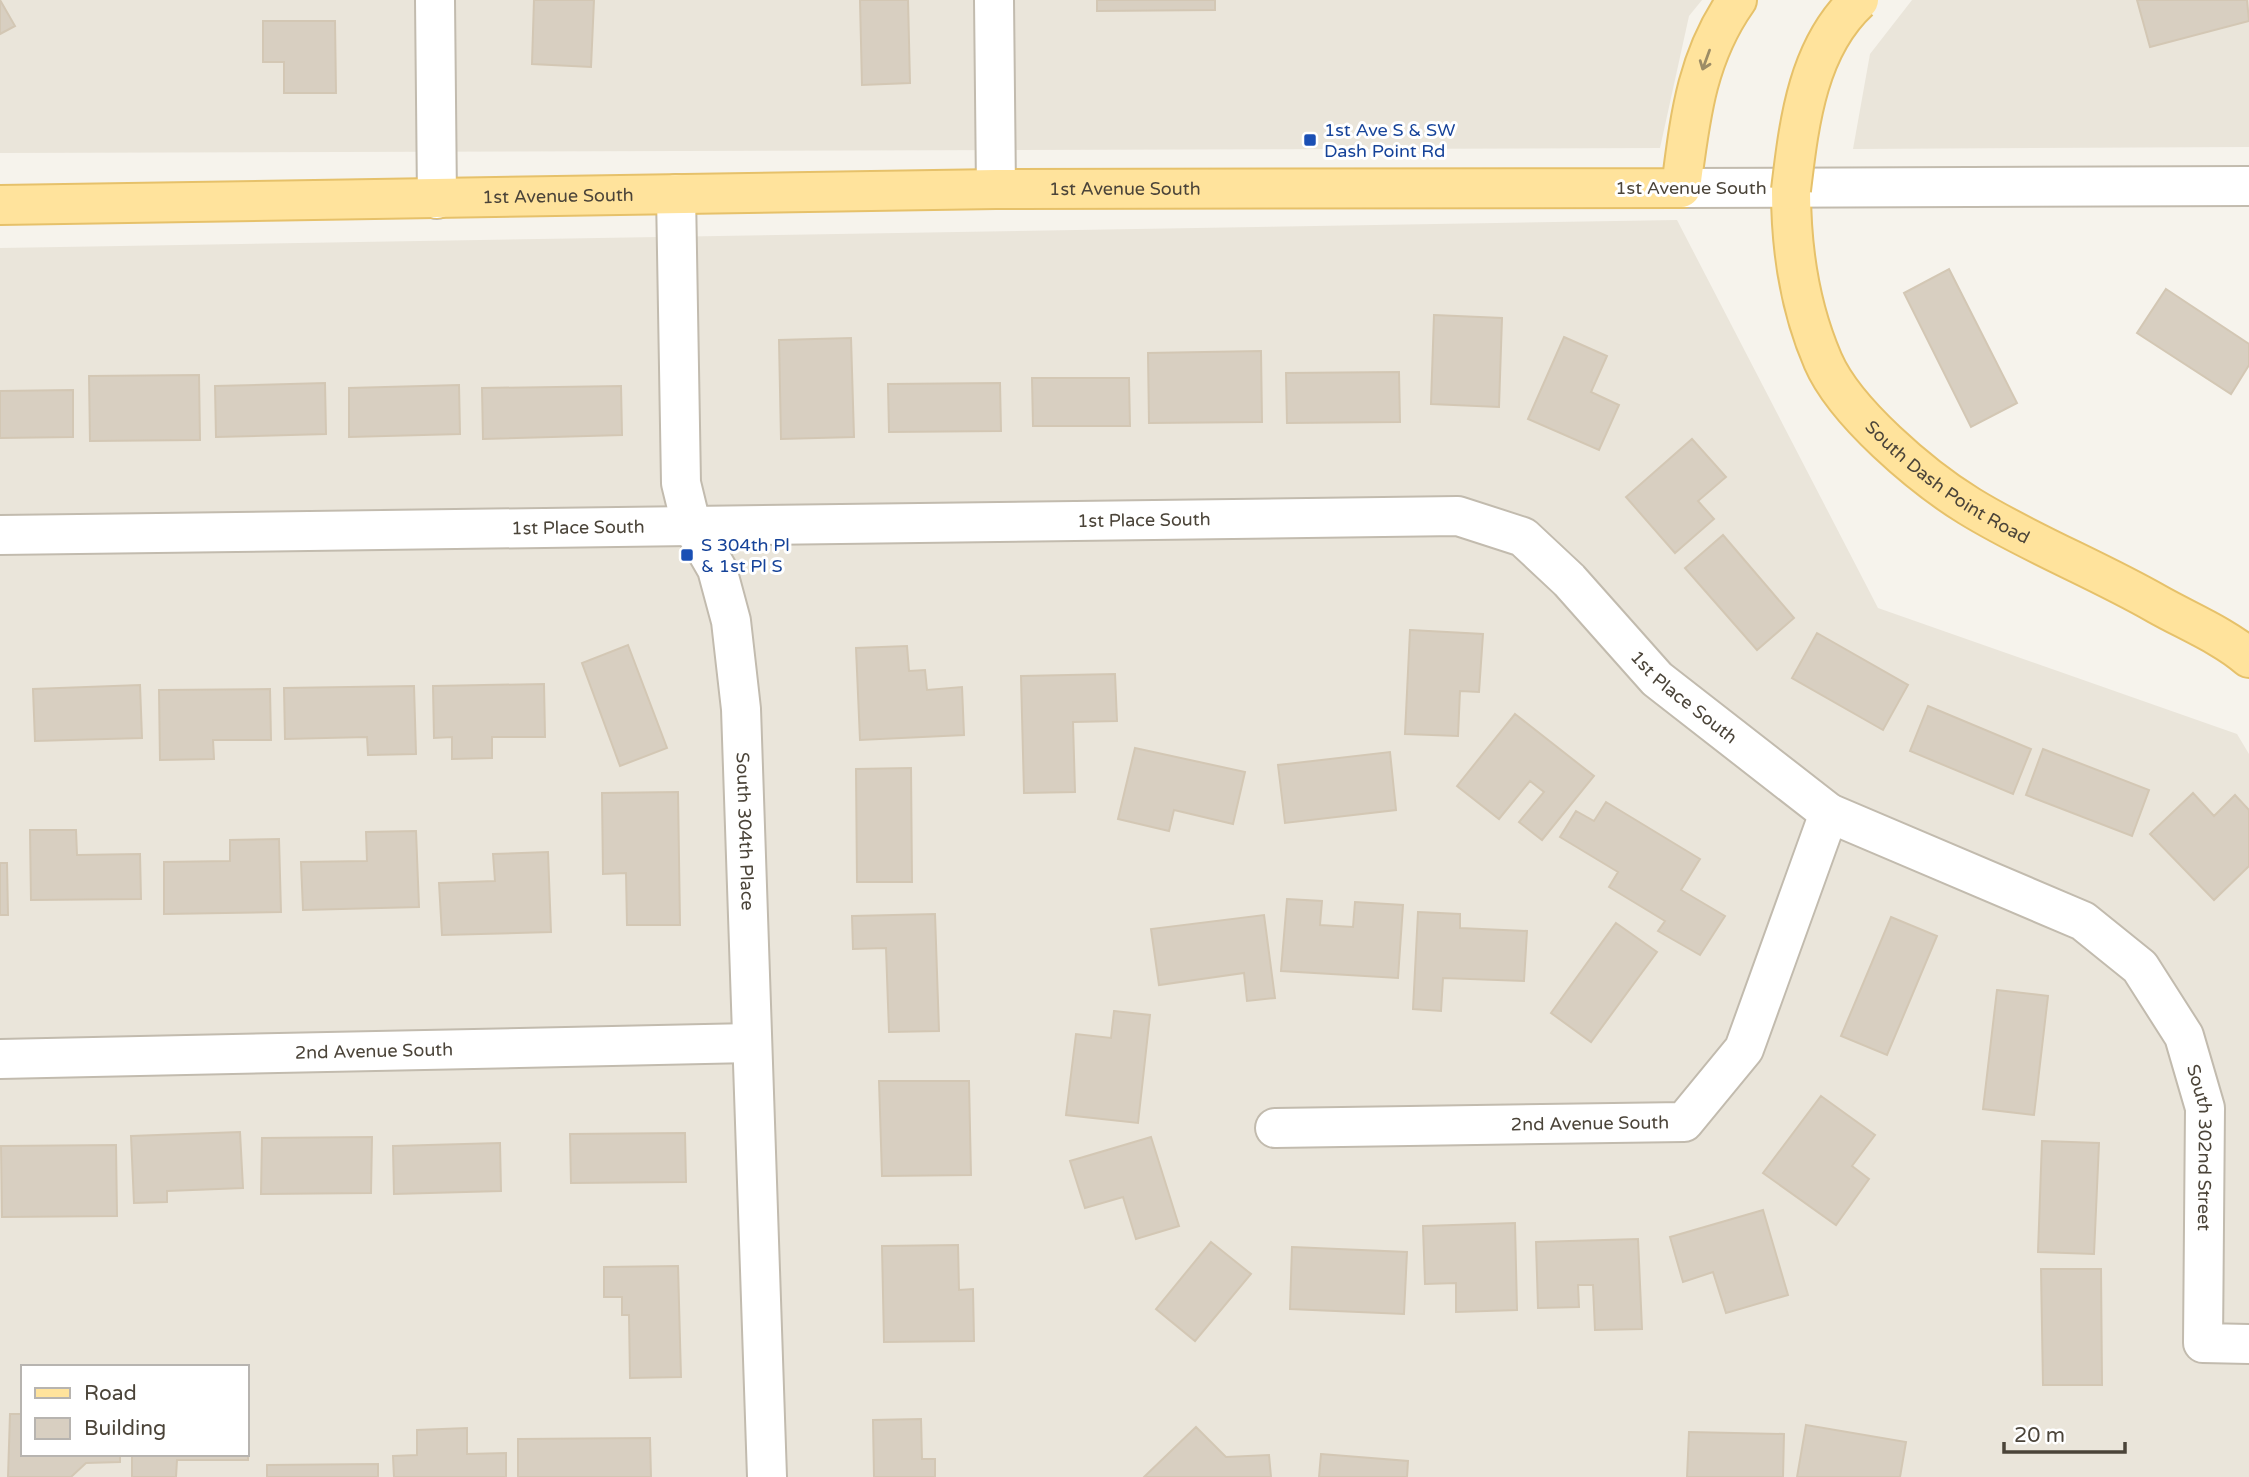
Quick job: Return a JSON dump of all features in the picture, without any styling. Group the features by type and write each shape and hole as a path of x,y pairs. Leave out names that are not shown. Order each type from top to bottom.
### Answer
{"main road":[{"path":"1681,188 1693,93 1718,27 1737,0"},
{"name":"South Dash Point Road","path":"1859,0 1846,12 1824,45 1808,90 1797,138 1791,190 1791,228 1806,312 1824,363 1853,408 1904,457 1968,506 2134,591 2249,658"},
{"name":"1st Avenue South","path":"0,205 996,188 1681,188"}],"street":[{"path":"435,0 438,199"},
{"path":"994,0 996,188"},
{"name":"1st Avenue South","path":"1681,188 2249,186"},
{"name":"South 304th Place","path":"676,194 681,483 691,524 717,569 731,621 740,697 767,1477"},
{"name":"1st Place South","path":"0,535 1458,516 1523,537 1569,580 1657,679 1829,813 2083,921 2140,967"},
{"name":"2nd Avenue South","path":"1275,1128 1684,1122 1744,1048 1829,813"},
{"name":"South 302nd Street","path":"2140,967 2184,1036 2205,1108 2203,1343 2249,1345"},
{"name":"2nd Avenue South","path":"0,1059 751,1043"}],"shaded area":[{"path":"0,0 1702,0 1689,16 1660,148 0,153"},
{"path":"1912,0 2249,0 2249,147 1853,149 1870,54"},
{"path":"1677,220 1878,608 2237,734 2249,754 2249,1477 0,1477 0,248"}],"building":[{"path":"0,0 15,26 0,34"},
{"path":"534,0 594,0 591,67 532,64"},
{"path":"860,0 908,0 910,83 862,85"},
{"path":"1097,0 1215,0 1215,10 1097,11"},
{"path":"2137,0 2247,0 2249,21 2150,47"},
{"path":"263,21 335,21 336,93 284,93 284,62 263,62"},
{"path":"1949,269 2017,403 1971,427 1904,293"},
{"path":"2166,289 2249,344 2249,365 2231,394 2137,333"},
{"path":"1434,315 1502,318 1499,407 1431,404"},
{"path":"1564,337 1607,356 1591,392 1619,405 1599,450 1528,419"},
{"path":"851,338 854,437 781,439 779,340"},
{"path":"1261,351 1262,422 1149,423 1148,353"},
{"path":"1399,372 1400,422 1287,423 1286,373"},
{"path":"199,375 200,440 90,441 89,376"},
{"path":"1032,378 1129,378 1130,426 1033,426"},
{"path":"325,383 326,434 216,437 215,386"},
{"path":"1000,383 1001,431 889,432 888,384"},
{"path":"459,385 460,434 349,437 349,388"},
{"path":"621,386 622,435 483,439 482,388"},
{"path":"73,390 73,437 0,438 0,391"},
{"path":"1692,439 1726,477 1698,501 1714,519 1675,553 1626,497"},
{"path":"1723,535 1794,618 1757,650 1685,568"},
{"path":"1410,630 1483,634 1479,692 1460,691 1458,736 1405,734"},
{"path":"1817,633 1908,685 1883,730 1792,678"},
{"path":"628,645 667,748 620,766 582,663"},
{"path":"907,646 909,671 925,670 927,690 962,687 964,735 860,740 856,648"},
{"path":"1115,674 1117,721 1073,722 1075,792 1024,793 1021,676"},
{"path":"544,684 545,737 492,737 492,758 452,759 452,737 434,738 433,686"},
{"path":"140,685 142,738 35,741 33,689"},
{"path":"414,686 416,754 368,755 367,737 285,739 284,688"},
{"path":"270,689 271,740 213,740 214,759 160,760 159,690"},
{"path":"1928,706 2031,749 2013,794 1910,751"},
{"path":"1515,714 1594,776 1542,840 1519,822 1544,792 1530,781 1499,819 1457,786"},
{"path":"1135,748 1245,772 1233,824 1174,810 1169,831 1118,819"},
{"path":"2043,749 2149,790 2132,836 2026,795"},
{"path":"1390,752 1396,810 1285,823 1278,765"},
{"path":"911,768 912,882 857,882 856,769"},
{"path":"678,792 680,925 627,925 626,873 603,874 602,793"},
{"path":"2193,793 2214,816 2235,795 2249,810 2249,866 2214,900 2150,834"},
{"path":"1606,802 1700,859 1681,890 1725,916 1700,955 1658,931 1665,921 1609,887 1618,872 1560,837 1576,811 1594,821"},
{"path":"30,830 76,830 77,855 140,854 141,899 31,900"},
{"path":"416,831 419,907 303,910 301,862 367,861 366,832"},
{"path":"279,839 281,912 164,914 164,862 230,861 230,840"},
{"path":"548,852 551,932 442,935 439,883 495,881 493,854"},
{"path":"0,863 7,863 8,915 0,915"},
{"path":"1287,899 1322,901 1320,925 1353,927 1355,902 1403,905 1398,978 1281,971"},
{"path":"1418,912 1460,914 1460,928 1527,931 1524,981 1443,978 1441,1011 1413,1009"},
{"path":"935,914 939,1031 889,1032 886,948 853,949 852,916"},
{"path":"1264,915 1275,998 1247,1001 1244,973 1159,985 1151,929"},
{"path":"1891,917 1937,936 1887,1055 1841,1036"},
{"path":"1616,923 1657,952 1591,1042 1551,1013"},
{"path":"1997,990 2048,996 2034,1115 1983,1109"},
{"path":"1114,1011 1150,1015 1138,1123 1066,1115 1076,1034 1111,1038"},
{"path":"879,1081 969,1081 971,1175 882,1176"},
{"path":"1821,1096 1875,1135 1852,1166 1869,1179 1836,1225 1763,1173"},
{"path":"240,1132 243,1188 167,1191 167,1202 134,1203 131,1136"},
{"path":"685,1133 686,1182 571,1183 570,1134"},
{"path":"372,1137 371,1193 261,1194 262,1138"},
{"path":"1151,1137 1179,1226 1136,1239 1123,1197 1085,1208 1070,1161"},
{"path":"2042,1141 2099,1143 2094,1254 2038,1252"},
{"path":"500,1143 501,1191 394,1194 393,1146"},
{"path":"116,1145 117,1216 2,1217 1,1146"},
{"path":"1763,1210 1788,1295 1726,1313 1713,1272 1683,1282 1670,1237"},
{"path":"1515,1223 1517,1310 1456,1312 1456,1283 1425,1284 1423,1226"},
{"path":"1638,1239 1642,1329 1595,1330 1593,1285 1578,1285 1579,1307 1538,1308 1536,1242"},
{"path":"1211,1242 1251,1274 1195,1341 1156,1309"},
{"path":"958,1245 959,1290 973,1289 974,1341 884,1342 882,1246"},
{"path":"1292,1247 1407,1252 1404,1314 1290,1309"},
{"path":"678,1266 681,1377 630,1378 629,1315 622,1315 622,1297 604,1297 604,1267"},
{"path":"2041,1269 2101,1269 2102,1385 2043,1385"},
{"path":"249,1412 248,1460 177,1460 176,1477 132,1477 132,1456 248,1456"},
{"path":"10,1414 21,1414 21,1456 120,1456 120,1462 86,1463 71,1477 8,1477"},
{"path":"921,1419 922,1459 935,1459 935,1477 874,1477 873,1420"},
{"path":"1806,1425 1906,1442 1900,1477 1797,1477"},
{"path":"1196,1427 1226,1457 1269,1455 1271,1477 1144,1477"},
{"path":"467,1428 467,1454 506,1453 506,1477 394,1477 393,1456 417,1455 417,1430"},
{"path":"1689,1432 1784,1434 1783,1477 1687,1477"},
{"path":"650,1438 651,1477 518,1477 518,1439"},
{"path":"1321,1454 1408,1461 1407,1477 1319,1477"},
{"path":"378,1464 378,1477 267,1477 267,1465"}],"place":[{"name":"1st Ave S & SW Dash Point Rd","path":"1310,140"},
{"name":"S 304th Pl & 1st Pl S","path":"687,555"}]}
